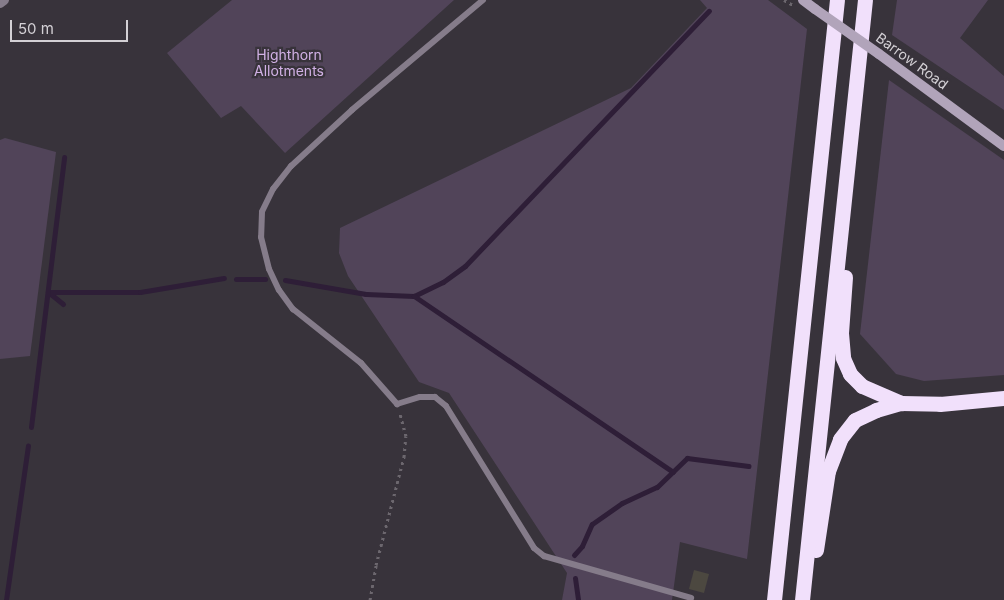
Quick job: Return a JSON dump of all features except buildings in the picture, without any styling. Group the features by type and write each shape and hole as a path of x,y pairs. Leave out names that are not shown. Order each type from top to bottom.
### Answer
{"highway":[{"path":"774,600 837,0"},
{"path":"803,600 847,166 866,0"},
{"path":"847,166 847,259 841,333 843,358 850,374 862,386 901,403"},
{"path":"803,600 818,541 828,471 840,438 855,420 876,410 901,403 940,404 1004,398"}],"street":[{"path":"0,3 4,0"},
{"name":"Barrow Road","path":"802,0 1004,146"}],"lane":[{"path":"483,0 352,110 291,166 273,189 262,212 261,237 269,269 279,290 293,309 361,363 397,404 420,396 435,397 446,406 534,548 544,556 691,598"}],"path":[{"path":"370,600 376,565 404,457 406,436 397,404"}],"green space":[{"name":"Highthorn Allotments","path":"232,0 454,0 285,153 241,106 221,118 167,53"},
{"path":"700,0 768,0 807,29 747,559 680,542 672,600 562,600 567,573 449,393 419,382 348,276 339,253 340,228 631,88 707,8"},
{"path":"897,0 988,0 960,38 1004,76 1004,110 892,35"},
{"path":"889,80 1004,160 1004,375 924,381 896,374 860,334"},
{"path":"5,138 56,152 30,356 0,359 0,140"}],"waterway":[{"path":"285,280 366,294 414,296 443,282 465,266 709,11"},
{"path":"31,427 64,157"},
{"path":"63,304 48,292 140,292 224,278"},
{"path":"236,279 265,279"},
{"path":"414,296 673,472"},
{"path":"6,600 28,446"},
{"path":"574,555 582,546 592,524 622,503 657,487 687,458 748,466"},
{"path":"575,578 578,600"}]}
